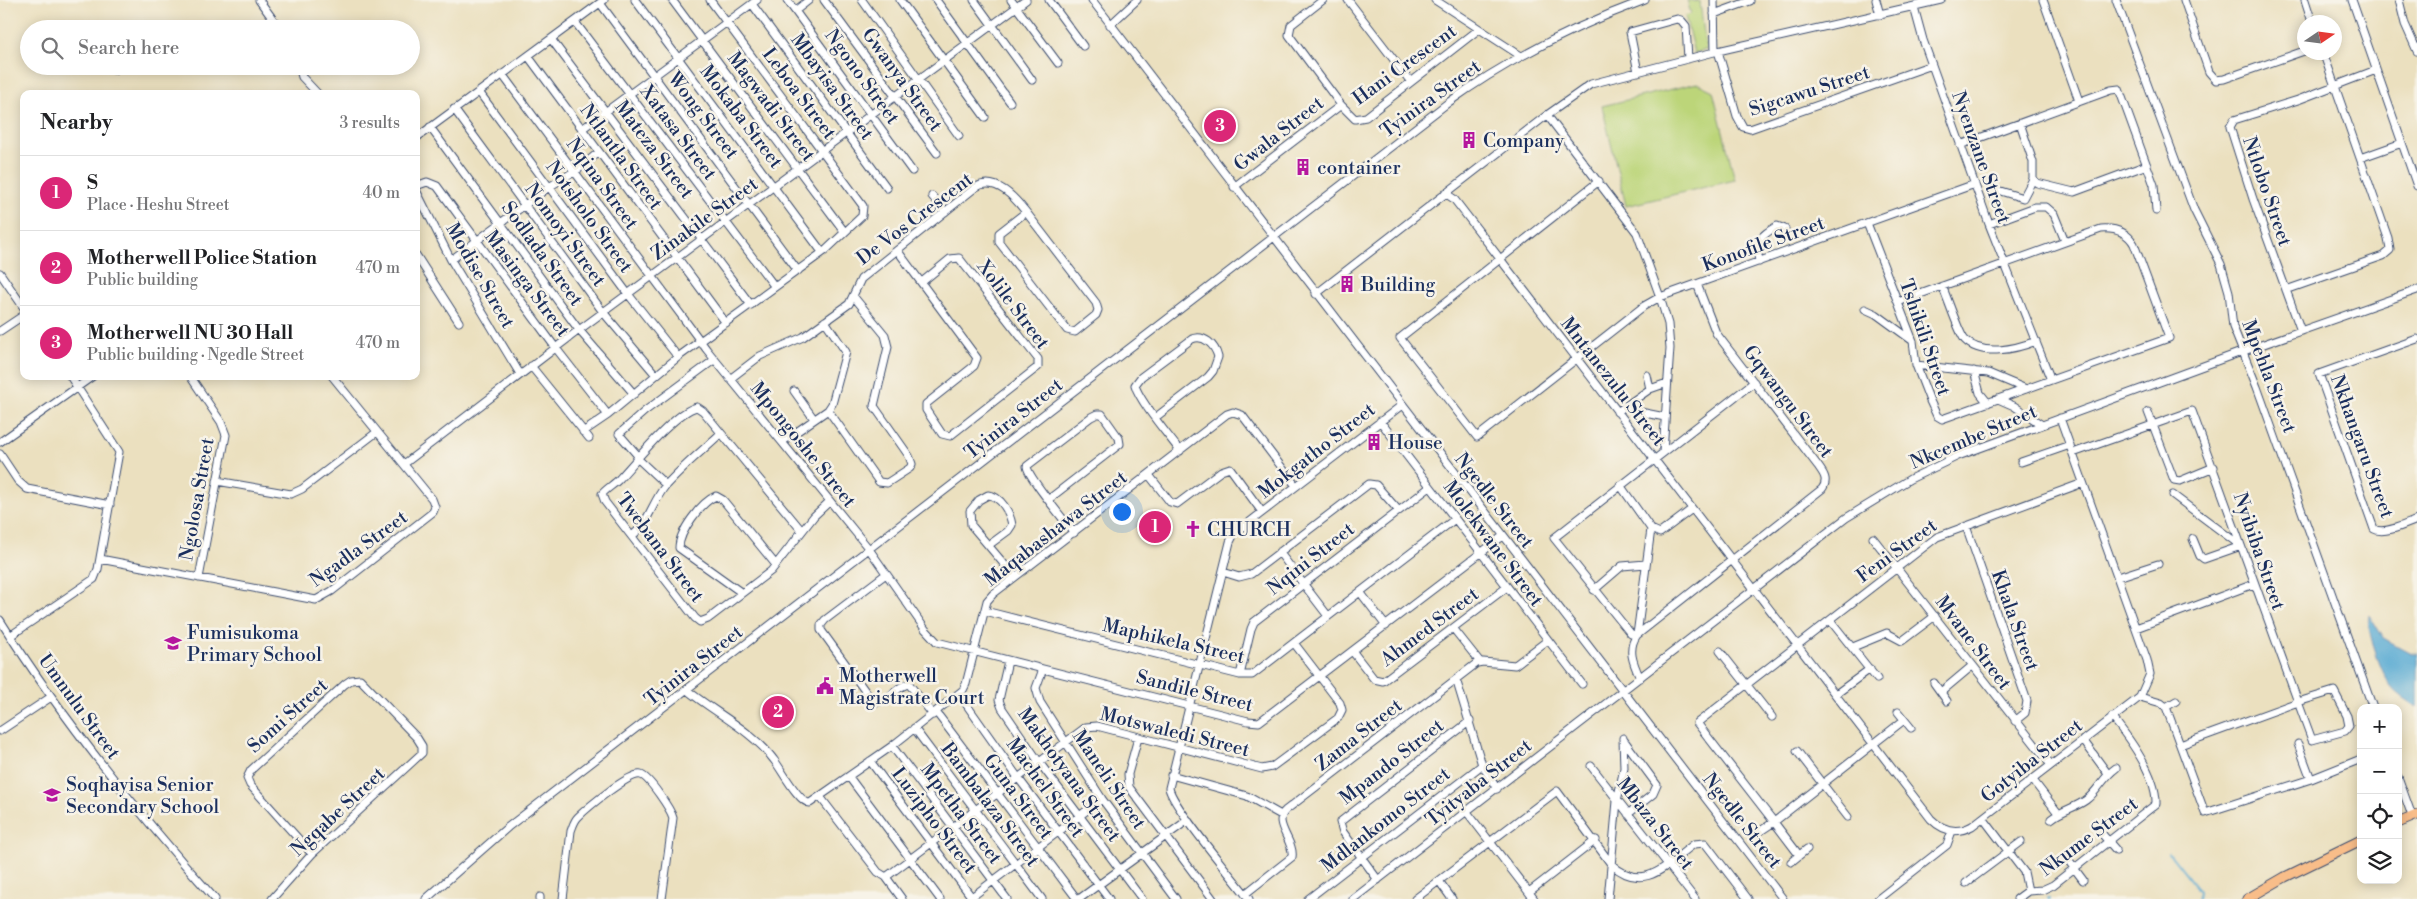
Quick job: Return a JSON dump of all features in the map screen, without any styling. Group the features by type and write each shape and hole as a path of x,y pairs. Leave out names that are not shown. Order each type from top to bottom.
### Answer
{"main road":[{"path":"2402,821 2415,816"},
{"path":"2246,899 2285,877 2357,842"}],"street":[{"path":"258,0 273,20"},
{"name":"Mokaba Street","path":"635,0 822,252"},
{"name":"Magwadi Street","path":"672,0 844,231"},
{"name":"Leboa Street","path":"710,0 863,206 862,216 844,231"},
{"name":"Ngono Street","path":"787,0 912,171"},
{"path":"795,11 809,0"},
{"name":"Gwanya Street","path":"824,0 937,152"},
{"path":"862,0 959,136"},
{"path":"900,0 985,117"},
{"path":"936,0 1010,102"},
{"path":"974,0 1032,80"},
{"path":"1011,0 1058,63"},
{"name":"Zinakile Street","path":"404,464 556,347 1026,0"},
{"path":"1049,0 1083,46"},
{"name":"Ngedle Street","path":"1092,0 1316,294 1783,899"},
{"path":"1110,25 1138,0"},
{"name":"Hani Crescent","path":"1323,0 1291,25 1289,35 1352,117 1363,118 1478,30"},
{"path":"1348,0 1410,82"},
{"name":"Hani Crescent","path":"1436,0 1478,30 1521,56"},
{"name":"Tyinira Street","path":"426,899 508,828 1449,102 1521,56 1596,19 1645,0"},
{"path":"1714,0 1716,52"},
{"path":"1876,0 1880,15"},
{"path":"1316,294 1547,115 1591,84 1716,52 1940,0"},
{"path":"2043,0 2079,101"},
{"name":"Mpehla Street","path":"2116,0 2194,210 2221,264 2229,292 2233,327 2244,351 2372,704"},
{"path":"2184,0 2209,72 2216,80 2224,79 2297,53"},
{"path":"2304,0 2309,15"},
{"path":"2352,0 2417,186"},
{"path":"2399,0 2405,24 2416,46"},
{"path":"1714,14 1750,1"},
{"path":"420,135 602,2"},
{"name":"Wong Street","path":"602,2 798,271"},
{"path":"582,129 629,92 754,2"},
{"name":"Mbayisa Street","path":"754,2 887,188"},
{"name":"Nyenzane Street","path":"1914,7 1932,65 1989,224 2006,262 2051,380"},
{"path":"1638,72 1630,32 1677,19 1681,20 1686,26 1688,59"},
{"name":"Xatasa Street","path":"575,22 775,287"},
{"name":"Mateza Street","path":"551,39 751,304"},
{"name":"Sigcawu Street","path":"1716,52 1737,116 1743,127 1750,129 1932,65"},
{"name":"Ntlantla Street","path":"528,56 726,323"},
{"path":"2286,290 2383,256 2390,250 2390,243 2326,60"},
{"name":"Ntlobo Street","path":"2301,331 2230,127 2234,120 2298,100 2376,70"},
{"name":"Nqina Street","path":"502,74 714,360"},
{"path":"302,75 314,90"},
{"path":"1960,145 2079,101 2119,89 2155,189 2156,211"},
{"name":"Notsholo Street","path":"479,92 628,294 678,357"},
{"name":"Gwala Street","path":"1234,187 1341,104"},
{"name":"Nomoyi Street","path":"454,109 603,312 656,375"},
{"path":"1547,115 1600,181 1638,233 1660,297 1670,337 1663,452"},
{"path":"1994,189 2023,198 2033,179 2033,162 2020,123"},
{"name":"Sodlada Street","path":"430,127 579,330 634,394"},
{"path":"2360,158 2402,143"},
{"path":"451,260 549,187 580,168 599,152"},
{"path":"2033,179 2040,184 2074,192 2147,165"},
{"path":"1499,259 1600,181"},
{"name":"Masinga Street","path":"420,185 427,182 436,186 608,415"},
{"name":"De Vos Crescent","path":"730,379 760,356 798,340 852,302 861,279 976,187 984,184 994,185 1012,196 1026,212 1096,303 1098,310 1096,314 1075,332 1067,330 998,242 999,233 1026,212"},
{"name":"Konofile Street","path":"1499,259 1400,338 1478,437 1644,306 1660,297 1975,184"},
{"name":"Mntanezulu Street","path":"1445,193 1454,200 1754,590"},
{"path":"932,196 945,212"},
{"name":"Modise Street","path":"420,198 451,260 520,374"},
{"path":"1898,302 2065,241 2054,214 2046,207 2035,207 1989,224"},
{"name":"Tshikili Street","path":"1867,223 1913,342 1916,365 1935,413 1946,419 2169,338 2134,244 2127,235 2118,230 2105,229 2065,241"},
{"path":"1758,262 1756,247 1759,239 1777,226 1785,228"},
{"path":"583,432 608,415 678,357 798,271 844,231"},
{"name":"Xolile Street","path":"897,250 977,358 974,366 926,404 926,410 942,434 950,436 1038,367 1038,359 959,258 950,259 922,282"},
{"path":"420,261 458,322"},
{"path":"0,273 20,302"},
{"name":"Gqwangu Street","path":"1697,284 1716,333 1824,474 1826,482 1822,489 1731,560"},
{"path":"1942,286 1962,336 1970,343 2004,350 2036,341"},
{"name":"Nkcembe Street","path":"1623,691 1846,518 1903,484 1958,456 2417,290"},
{"path":"828,410 879,482 887,484 910,468 912,464 909,456 874,406 888,347 887,338 854,297"},
{"path":"1865,309 1876,314 1913,342"},
{"path":"0,331 20,318"},
{"path":"782,442 828,410 832,404 846,352 843,344 825,321"},
{"path":"1156,418 1213,371 1218,356 1216,349 1208,341 1199,337 1192,339 1136,381 1136,388 1156,418 1180,451"},
{"name":"Nkhangaru Street","path":"2417,339 2320,372 2319,374 2374,529 2378,532 2384,531 2417,520"},
{"path":"666,485 638,458 619,434 652,405 714,360"},
{"name":"Mpongoshe Street","path":"714,360 869,549"},
{"path":"1916,365 1988,373 2026,389"},
{"path":"531,366 589,438"},
{"path":"1974,371 1980,393 1988,403"},
{"path":"1647,376 1650,390"},
{"path":"10,636 94,579 100,559 119,452 73,380"},
{"path":"0,442 46,408 89,380"},
{"name":"Ngolosa Street","path":"193,380 225,430 225,440 199,578"},
{"name":"Ngadla Street","path":"100,559 310,600 321,599 434,510 432,499 335,380"},
{"path":"1637,634 1631,634 1625,629 1554,538 1754,382"},
{"path":"1617,412 1650,390 1667,383"},
{"path":"794,391 814,419"},
{"path":"1998,399 2014,406 2042,425"},
{"name":"Mokgatho Street","path":"1247,897 1188,820 1169,791 1171,776 1232,538 1262,512 1402,405"},
{"path":"1625,406 1634,411 1665,417"},
{"name":"Twebana Street","path":"802,532 700,408 692,408 669,427 619,479 604,491 602,496 698,621 708,620 776,565 830,501"},
{"name":"Nyibiba Street","path":"2073,453 2192,411 2214,467 2254,584 2312,740 2345,731 2349,726 2347,716 2334,691 2298,702"},
{"name":"Maqabashawa Street","path":"821,798 959,694 966,684 990,598 1227,414 1236,412 1242,415 1296,486"},
{"path":"2148,412 2174,480 2180,481 2214,467"},
{"path":"1049,499 1120,444 1120,438 1102,414 1091,417 1027,466 1028,472 1074,533"},
{"path":"2060,418 2136,628 2150,674 2140,697 2161,703 2166,707 2205,813 2311,779 2357,761"},
{"name":"Molekwane Street","path":"1380,421 1582,684"},
{"path":"217,481 291,494 302,489 377,432"},
{"path":"632,536 643,527 654,502 666,485 720,434"},
{"path":"2021,462 2070,445"},
{"path":"0,454 18,481 27,489 110,505"},
{"path":"1149,475 1170,502 1177,504 1221,471 1230,468 1262,512"},
{"name":"Feni Street","path":"1774,822 1697,723 1746,683 1937,537 2083,483"},
{"path":"1223,572 1240,577 1247,576 1369,484 1376,485 1398,510"},
{"path":"1620,485 1651,530 1660,533 1692,510"},
{"name":"Nqini Street","path":"1240,675 1250,629 1254,622 1430,487"},
{"path":"989,545 1010,530 1012,525 1011,517 999,498 988,495 973,506 969,517 971,525 1015,577"},
{"path":"2173,495 2241,546"},
{"path":"742,593 679,548 687,525 709,500 716,496 724,500 776,565"},
{"name":"Maphikela Street","path":"985,611 1240,675 1254,674 1455,519"},
{"name":"Khala Street","path":"1966,526 2027,701 2025,713 2015,721"},
{"path":"1637,634 1651,530"},
{"name":"Sandile Street","path":"869,549 933,640 1008,661 1248,721 1259,722 1503,536"},
{"name":"Mvane Street","path":"1873,538 2051,765"},
{"path":"2193,539 2200,556 2204,559 2241,546"},
{"path":"1279,552 1328,616"},
{"path":"1640,678 1634,664 1632,652 1632,642 1637,634 1731,560"},
{"path":"1594,590 1622,566 1646,564"},
{"path":"2118,577 2158,564"},
{"name":"Guna Street","path":"886,574 825,620 821,625 821,630 873,702 880,702 901,686 910,684 935,713 1078,899"},
{"path":"2136,628 2254,584"},
{"name":"Ahmed Street","path":"1353,652 1374,679 1383,681 1507,587"},
{"path":"1754,590 1931,819 1942,828 1952,831 1947,845 1878,899"},
{"path":"1360,592 1386,626"},
{"path":"1853,647 1887,633 1902,641 1935,616"},
{"name":"Umnulu Street","path":"0,620 51,697 115,784 216,899"},
{"path":"1830,620 1877,679"},
{"path":"1453,628 1480,662 1515,665 1548,640"},
{"name":"Motswaledi Street","path":"886,877 1086,727 1093,726 1262,769 1272,767 1340,715 1342,710 1340,703 1294,643"},
{"path":"1720,651 1772,717"},
{"name":"Makhotyana Street","path":"1008,661 1000,703 1039,762 1142,899"},
{"name":"Zama Street","path":"1281,815 1480,662"},
{"path":"1941,692 1972,666"},
{"name":"Maneli Street","path":"1043,669 1036,693 1065,743 1102,799 1176,899"},
{"path":"1836,694 1870,669"},
{"name":"Somi Street","path":"312,854 250,785 247,778 251,770 345,684 355,678 364,681 417,738 422,746"},
{"path":"1456,679 1482,765 1497,789"},
{"path":"1934,683 1947,700"},
{"path":"688,690 708,708 746,733 769,754 804,802 810,803 821,798 878,872 886,877 902,899"},
{"name":"Tyityaba Street","path":"1353,899 1623,691"},
{"name":"Machel Street","path":"959,694 1109,899"},
{"path":"0,731 51,697"},
{"name":"Gotyiba Street","path":"1952,831 1966,829 1983,818 2140,697"},
{"path":"2166,707 2176,701"},
{"path":"2180,745 2298,702"},
{"path":"1898,712 1911,728"},
{"name":"Nkume Street","path":"2028,891 2049,888 2154,807 2156,802 2140,754 2112,717"},
{"path":"1762,830 1904,720"},
{"name":"Mpando Street","path":"1378,880 1343,832 1340,822 1470,721"},
{"name":"Bambalaza Street","path":"914,728 1042,899"},
{"path":"1138,738 1128,774 1128,784 1213,899"},
{"path":"1608,899 1617,801 1624,768 1623,738 1657,785 1653,794 1628,814"},
{"path":"2083,740 2108,774"},
{"path":"2298,744 2311,779"},
{"name":"Ngqabe Street","path":"272,899 312,854 419,757 422,753 422,746"},
{"name":"Mpetha Street","path":"892,746 1007,899"},
{"path":"1797,751 1848,817"},
{"name":"Luzipho Street","path":"870,762 971,898"},
{"name":"Mdlankomo Street","path":"1308,899 1482,765"},
{"name":"Mbaza Street","path":"1591,766 1695,899"},
{"path":"2051,819 2058,813 2084,802 2108,774 2116,768"},
{"path":"563,899 571,831 575,821 626,779 636,774 645,777 669,808 673,818 662,899"},
{"path":"1171,776 1247,796 1281,815 1281,823 1293,852 1292,857 1247,897"},
{"path":"849,777 940,899"},
{"path":"2032,779 2058,813"},
{"path":"2402,786 2415,816"},
{"path":"1416,899 1558,791 1596,840 1611,864 1622,873 1638,878 1653,874 1698,842 1705,844 1748,899"},
{"path":"971,898 1102,799"},
{"path":"1467,812 1534,899"},
{"path":"1983,818 2026,875 2028,891 2016,899"},
{"path":"1078,899 1188,820"},
{"path":"1774,822 1799,855"},
{"path":"2103,835 2116,850"},
{"path":"1529,892 1596,840"},
{"path":"1966,883 2021,842"},
{"path":"1791,862 1808,849"},
{"path":"2068,860 2083,880"},
{"path":"1439,881 1452,899"}],"green space":[{"path":"1687,0 1700,2 1706,50 1694,53 1685,16 1691,14"},
{"path":"1697,83 1713,91 1735,180 1626,206 1602,106"}],"water":[{"path":"2369,614 2384,639 2410,653 2417,653 2417,707 2394,690 2388,681 2375,652 2368,621"}],"waterway":[{"path":"2169,853 2199,891 2198,899"}],"place":[{"name":"Motherwell NU 30 Hall","path":"1220,126"},
{"name":"Company","path":"1469,140"},
{"name":"container","path":"1303,167"},
{"name":"Building","path":"1347,284"},
{"name":"House","path":"1374,442"},
{"name":"S","path":"1155,527"},
{"name":"CHURCH","path":"1193,529"},
{"name":"Fumisukoma Primary School","path":"173,643"},
{"name":"Motherwell Magistrate Court","path":"825,686"},
{"name":"Motherwell Police Station","path":"778,712"},
{"name":"Soqhayisa Senior Secondary School","path":"52,795"}]}
